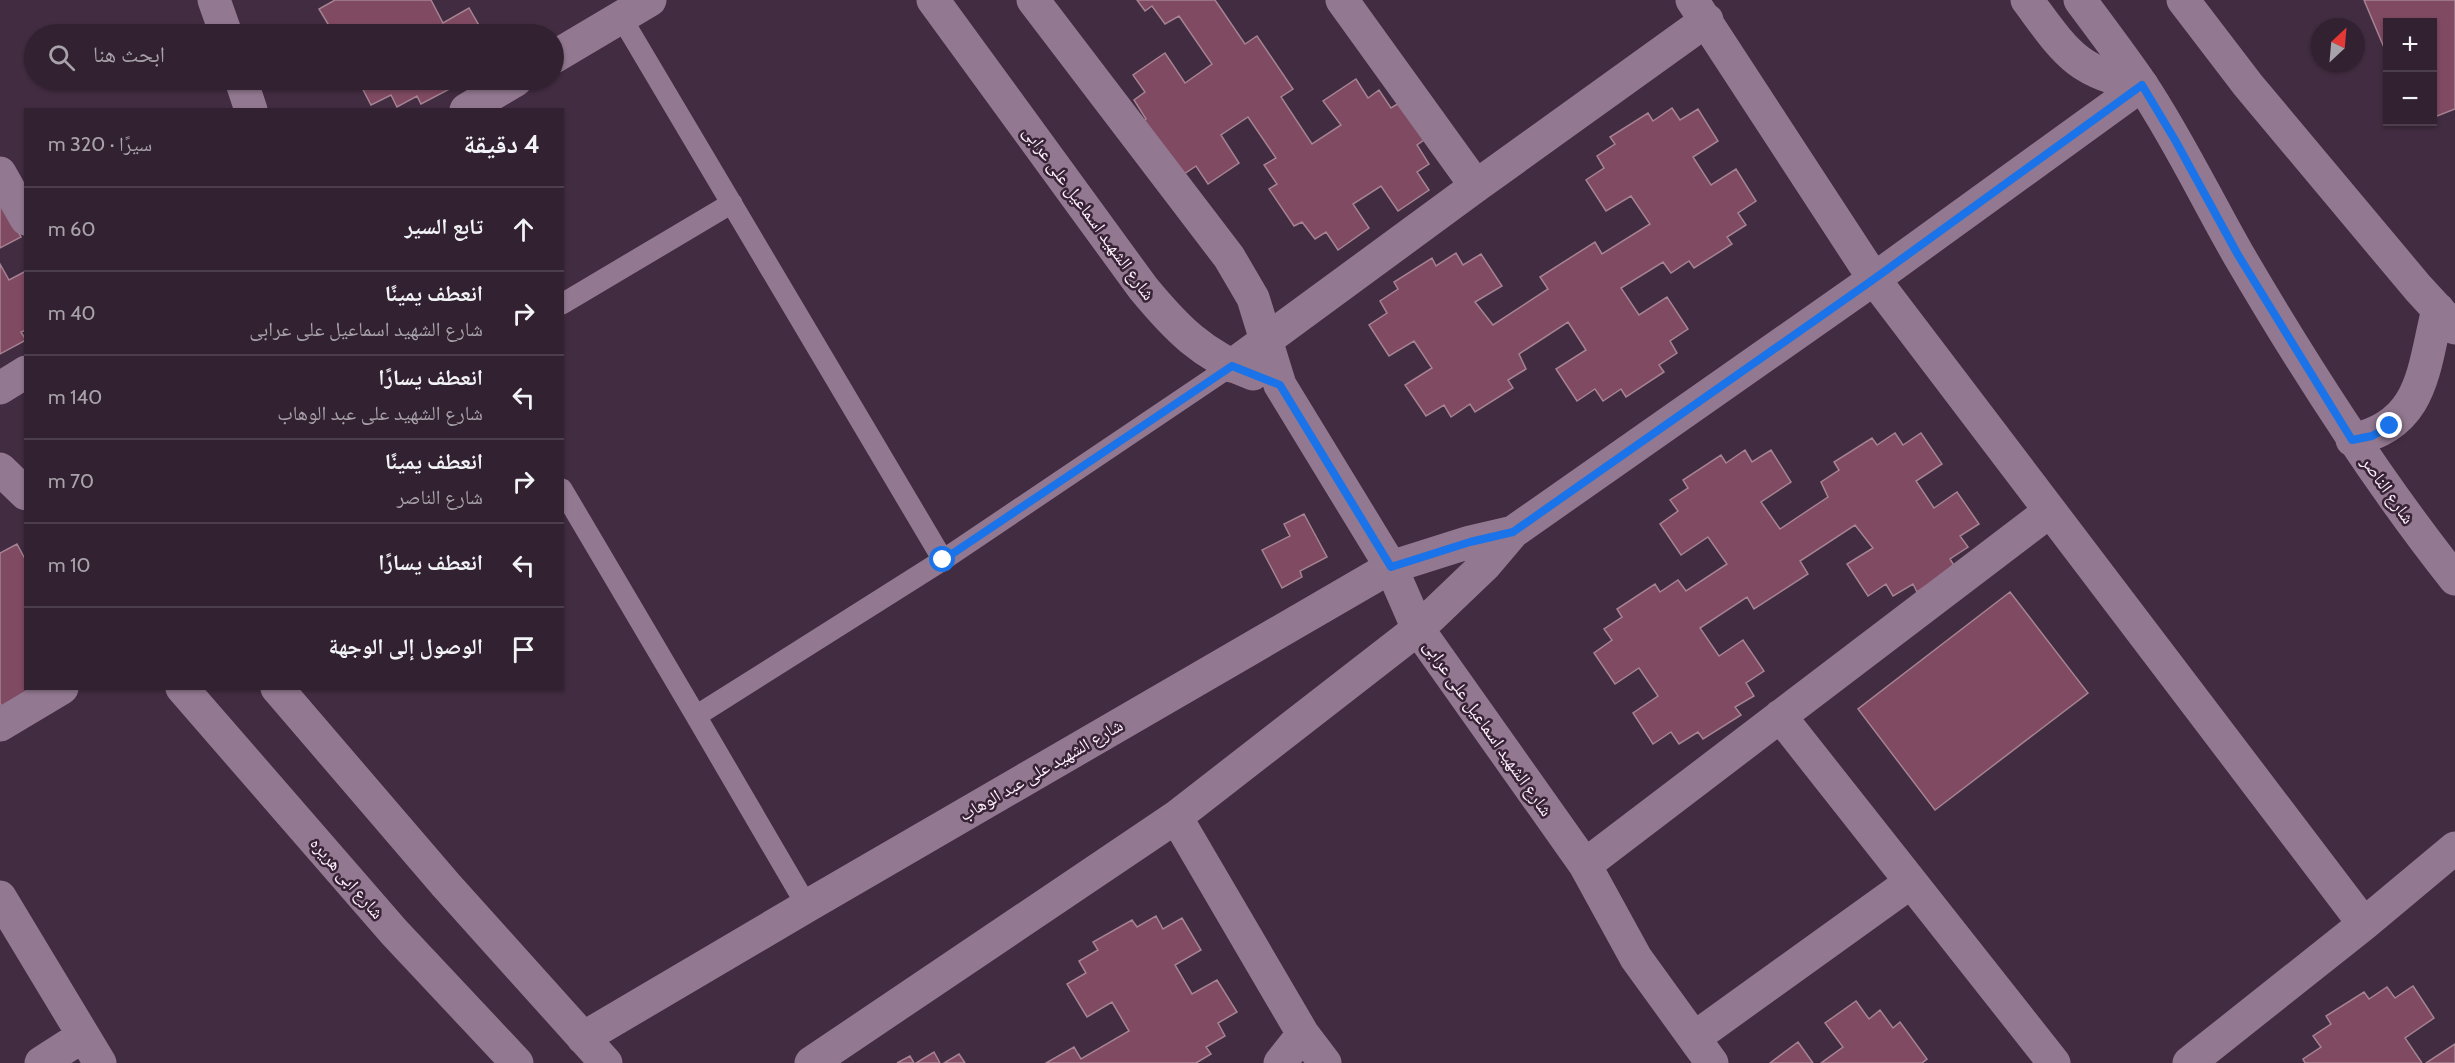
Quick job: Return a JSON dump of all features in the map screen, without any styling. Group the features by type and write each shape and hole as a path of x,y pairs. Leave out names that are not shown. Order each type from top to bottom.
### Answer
{"street":[{"path":"214,0 222,24"},
{"path":"564,51 650,0"},
{"name":"شارع الشهيد اسماعيل على عرابى","path":"933,0 1143,288 1191,340 1232,366 1280,385"},
{"name":"شارع الشهيد اسماعيل على عرابى","path":"1033,0 1229,257 1253,298 1280,385 1391,567 1418,629 1584,865 1636,958 1703,1050"},
{"path":"1342,0 1476,186"},
{"path":"2027,0 2064,51 2092,70 2116,80 2142,85"},
{"name":"شارع الناصر","path":"2080,0 2142,85 2238,255 2352,440 2410,522 2455,579"},
{"path":"2183,0 2248,85 2446,318 2416,395 2405,413 2390,426 2372,436 2352,440"},
{"path":"1232,366 1476,186 1700,10 1874,279 2364,924"},
{"name":"شارع الشهيد على عبد الوهاب","path":"812,1063 1176,817 1418,629 1485,565 1513,532 1874,279 2142,85"},
{"path":"244,90 250,108"},
{"path":"469,108 499,90"},
{"path":"0,173 24,215"},
{"path":"0,388 24,373"},
{"path":"0,470 24,492"},
{"path":"1584,865 2050,511"},
{"name":"شارع الشهيد على عبد الوهاب","path":"584,1038 1391,567 1470,542 1513,532"},
{"path":"0,725 59,690"},
{"name":"شارع ابى هريره","path":"184,690 394,932 517,1063"},
{"path":"279,690 439,876 606,1063"},
{"path":"1780,716 2054,1063"},
{"path":"1176,817 1303,1034 1325,1063"},
{"path":"2188,1063 2364,924 2455,848"},
{"path":"1703,1050 1911,882"},
{"path":"0,897 92,1049 41,1063"},
{"path":"1280,1063 1303,1034"}],"lane":[{"path":"621,17 943,560"},
{"path":"564,303 732,203"},
{"path":"696,716 943,560 1232,366"},
{"path":"564,492 807,906"}],"building":[{"path":"335,0 431,0 443,23 469,8 478,24 328,24 319,9"},
{"path":"1137,0 1215,0 1245,44 1257,36 1293,89 1281,97 1312,144 1341,125 1323,101 1356,79 1368,98 1379,90 1391,108 1399,103 1424,140 1417,145 1429,164 1417,172 1429,190 1398,211 1381,186 1353,204 1369,228 1338,250 1326,232 1315,239 1302,222 1294,226 1269,189 1277,184 1264,165 1276,158 1248,117 1221,135 1239,163 1208,184 1196,166 1184,174 1139,123 1146,119 1134,100 1145,92 1133,75 1165,53 1185,83 1212,64 1179,16 1165,24 1152,6 1145,11"},
{"path":"2364,0 2455,0 2455,109 2437,116 2437,18 2383,18 2383,45"},
{"path":"363,90 448,90 421,104 417,96 397,107 391,95 371,105"},
{"path":"1672,108 1680,120 1698,109 1718,141 1693,157 1711,185 1736,169 1756,201 1738,213 1746,225 1727,237 1732,244 1694,268 1689,261 1671,273 1663,262 1621,288 1639,315 1667,297 1688,329 1670,341 1677,353 1659,365 1664,372 1626,397 1621,389 1603,401 1595,389 1577,401 1556,369 1586,350 1568,322 1519,354 1526,369 1508,380 1513,388 1475,412 1470,404 1451,417 1444,405 1426,416 1405,385 1432,368 1414,341 1389,356 1369,325 1387,313 1380,301 1398,289 1394,282 1432,258 1436,266 1456,253 1463,265 1481,254 1502,286 1475,302 1493,325 1548,289 1540,277 1595,242 1602,254 1650,224 1631,196 1606,211 1586,180 1604,168 1597,156 1615,144 1610,137 1648,113 1653,121"},
{"path":"2,204 21,237 0,248 0,205"},
{"path":"0,264 9,280 24,272 24,331 21,332 24,341 0,354"},
{"path":"1895,433 1903,445 1921,433 1942,464 1916,481 1934,508 1957,492 1979,524 1960,536 1968,547 1950,559 1955,567 1917,592 1913,584 1893,596 1886,584 1868,596 1847,564 1873,548 1855,525 1800,561 1808,574 1754,609 1747,597 1700,628 1719,656 1743,640 1764,671 1746,683 1754,696 1735,707 1741,715 1703,739 1698,732 1679,744 1671,732 1653,744 1633,713 1658,696 1639,668 1615,684 1594,653 1612,640 1604,629 1622,617 1617,609 1655,584 1660,592 1678,580 1686,591 1727,564 1708,537 1681,555 1660,524 1678,511 1670,500 1688,488 1683,480 1721,455 1726,463 1745,450 1752,462 1771,450 1791,482 1761,502 1780,529 1828,497 1821,482 1839,470 1834,462 1872,438 1877,445"},
{"path":"1304,514 1327,557 1300,571 1302,577 1282,588 1262,550 1290,536 1284,524"},
{"path":"17,544 24,557 24,690 49,690 2,707 0,703 0,553"},
{"path":"2010,592 2088,693 1935,810 1858,709"},
{"path":"1156,916 1163,929 1182,918 1201,950 1175,965 1192,994 1217,980 1237,1012 1218,1023 1225,1036 1206,1047 1211,1054 1196,1063 1046,1063 1074,1047 1081,1059 1129,1031 1112,1002 1087,1017 1067,984 1086,973 1079,961 1098,950 1093,942 1132,920 1137,927"},
{"path":"2413,986 2434,1018 2405,1038 2422,1063 2305,1063 2303,1059 2321,1047 2313,1036 2331,1024 2326,1016 2364,992 2369,999 2387,987 2395,998"},
{"path":"1856,1001 1869,1019 1880,1010 1893,1028 1900,1022 1927,1059 1922,1063 1821,1063 1843,1047 1825,1023"},
{"path":"1798,1042 1813,1063 1770,1063"},
{"path":"2455,1044 2455,1063 2426,1063"},
{"path":"934,1052 940,1063 916,1063"},
{"path":"959,1054 965,1063 944,1063"},
{"path":"910,1056 914,1063 897,1063"}],"route":[{"path":"943,560 1232,366 1280,385 1391,567 1470,542 1513,532 1874,279 2142,85 2238,255 2352,440 2372,436 2390,426"}]}
